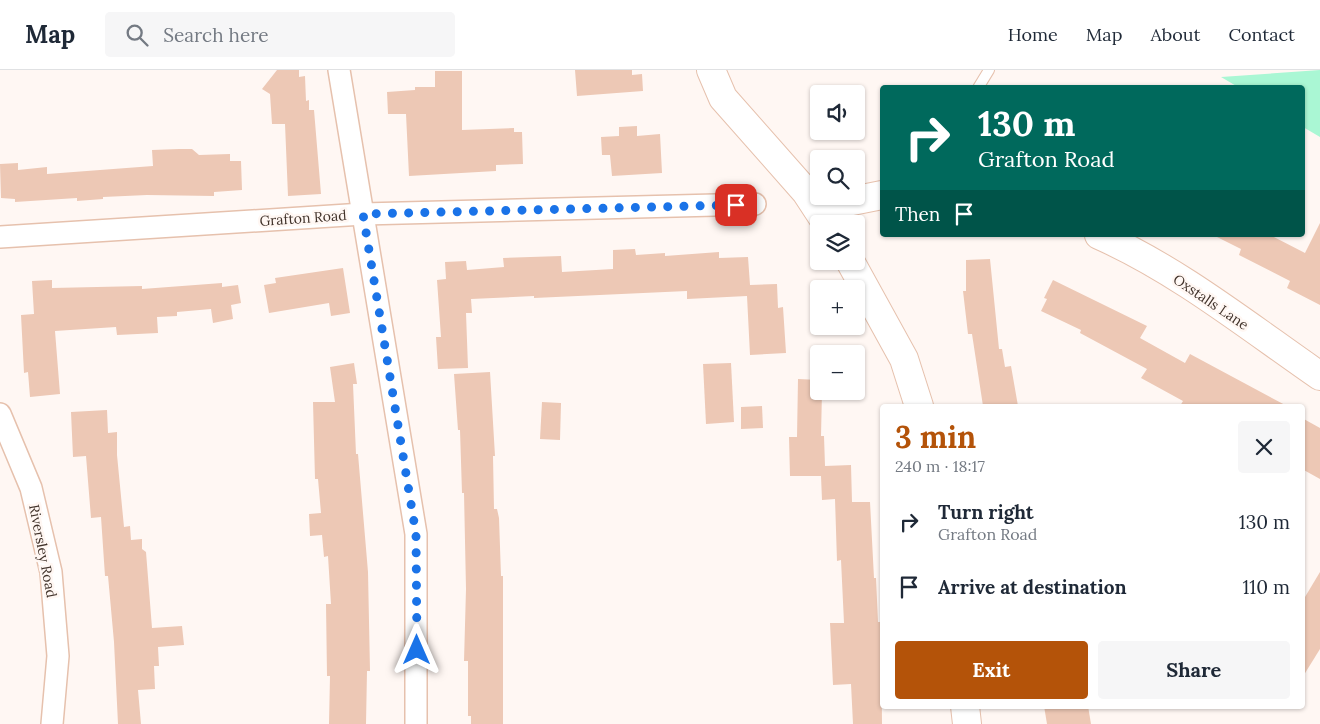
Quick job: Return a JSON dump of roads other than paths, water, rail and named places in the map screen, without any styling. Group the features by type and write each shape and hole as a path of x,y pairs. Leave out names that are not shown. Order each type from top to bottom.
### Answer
{"main road":[{"path":"711,70 723,98 821,215"},
{"path":"825,215 880,196"},
{"name":"Oxstalls Lane","path":"1103,237 1123,246 1192,288 1320,376"},
{"path":"855,270 904,359 918,404"},
{"path":"965,709 967,724"}],"street":[{"path":"339,70 416,534 416,724"},
{"name":"Grafton Road","path":"0,237 363,214 755,204"},
{"name":"Riversley Road","path":"0,414 31,488 50,572 58,656 52,724"}],"lane":[{"path":"980,85 989,70"}]}
